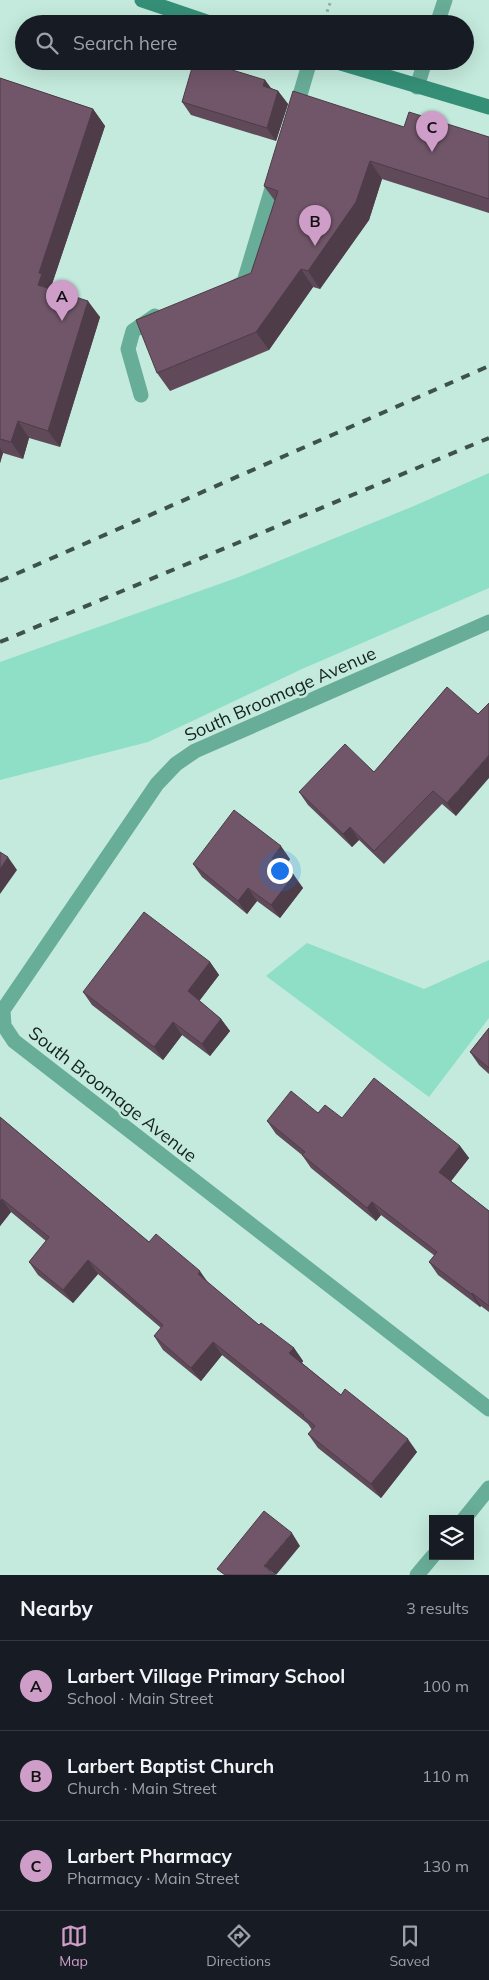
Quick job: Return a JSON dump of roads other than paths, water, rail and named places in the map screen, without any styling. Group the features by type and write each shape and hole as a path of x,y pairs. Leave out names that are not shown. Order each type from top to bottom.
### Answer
{"main road":[{"path":"142,0 186,15"},
{"path":"363,70 489,107"}],"street":[{"path":"440,15 445,0"},
{"path":"291,124 307,70"},
{"path":"417,87 422,70"},
{"path":"220,294 244,282 280,160"},
{"path":"141,395 128,349 133,331 157,314 166,311"},
{"name":"South Broomage Avenue","path":"489,622 196,751 176,764 157,784 3,1010 2,1028 14,1041 489,1409"},
{"path":"467,1515 489,1488"},
{"path":"417,1575 430,1560"}],"railway":[{"path":"0,581 489,366"},
{"path":"0,642 489,438"}],"place":[{"name":"Larbert Pharmacy","path":"432,152"},
{"name":"Larbert Baptist Church","path":"315,246"},
{"name":"Larbert Village Primary School","path":"62,321"}]}
